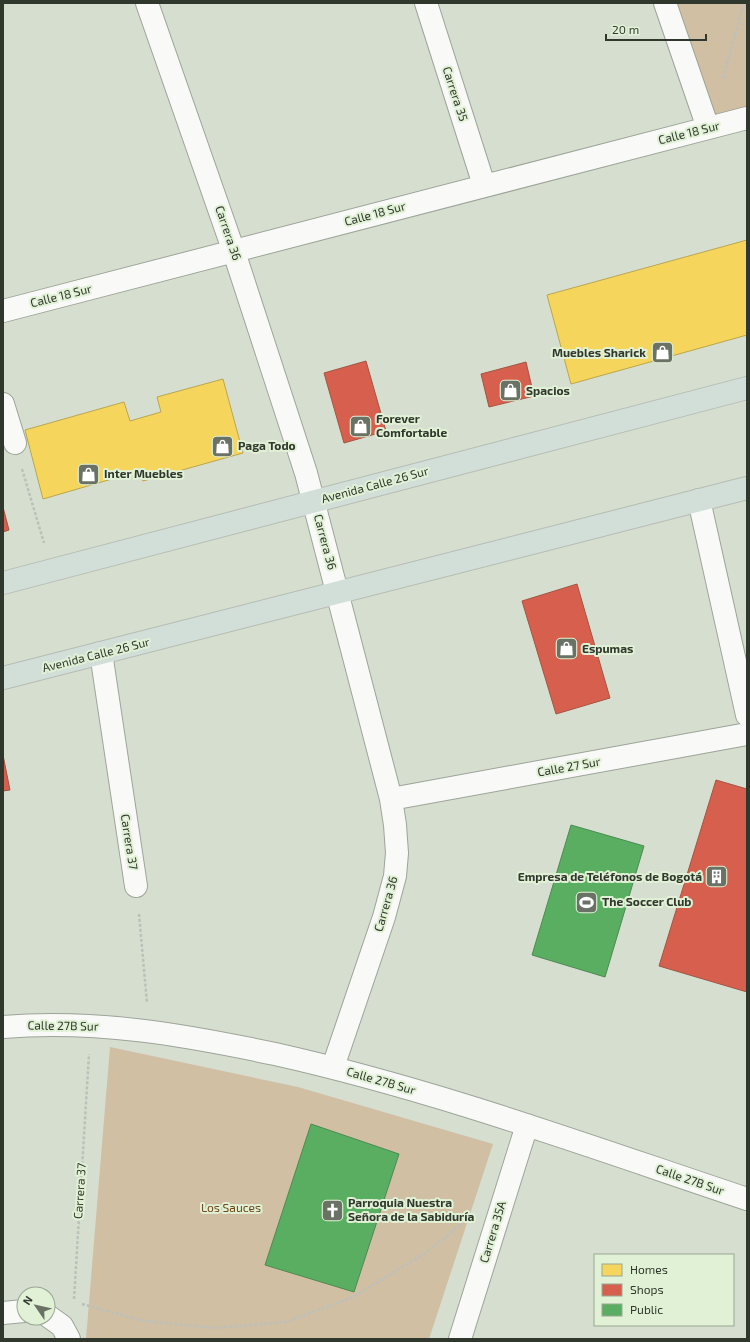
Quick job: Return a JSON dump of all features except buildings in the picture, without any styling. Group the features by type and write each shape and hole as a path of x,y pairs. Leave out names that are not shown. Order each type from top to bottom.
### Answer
{"main road":[{"name":"Avenida Calle 26 Sur","path":"3,583 747,388"},
{"name":"Avenida Calle 26 Sur","path":"3,678 747,488"}],"street":[{"name":"Carrera 36","path":"146,3 234,252 314,501 391,799 395,825 395,876 384,917 333,1067"},
{"name":"Carrera 35","path":"426,3 484,185"},
{"path":"665,3 708,128"},
{"name":"Calle 18 Sur","path":"3,311 747,118"},
{"path":"3,404 15,444"},
{"path":"698,500 747,715"},
{"name":"Carrera 37","path":"102,653 136,886"},
{"name":"Calle 27 Sur","path":"391,799 747,734"},
{"name":"Calle 27B Sur","path":"3,1027 36,1024 73,1024 150,1031 223,1043 333,1067 527,1125 747,1200"},
{"name":"Carrera 35A","path":"460,1339 527,1125"},
{"path":"3,1313 16,1312"},
{"path":"56,1321 62,1326 69,1339"}],"path":[{"path":"723,78 744,3"},
{"path":"15,444 52,570"},
{"name":"Carrera 37","path":"136,886 150,1031"},
{"name":"Carrera 37","path":"73,1302 89,1050"},
{"path":"79,1304 144,1321 216,1328 286,1322 353,1297 424,1254 469,1218"}],"green space":[{"path":"670,3 747,3 747,111 710,123"},
{"name":"Los Sauces","path":"110,1047 298,1087 493,1144 429,1339 86,1339"}],"place":[{"name":"Muebles Sharick","path":"662,353"},
{"name":"Spacios","path":"510,391"},
{"name":"Forever Comfortable","path":"361,426"},
{"name":"Paga Todo","path":"223,446"},
{"name":"Inter Muebles","path":"88,474"},
{"name":"Espumas","path":"566,649"},
{"name":"Empresa de Teléfonos de Bogotá","path":"717,877"},
{"name":"The Soccer Club","path":"587,902"},
{"name":"Parroquia Nuestra Señora de la Sabiduría","path":"332,1210"}]}
